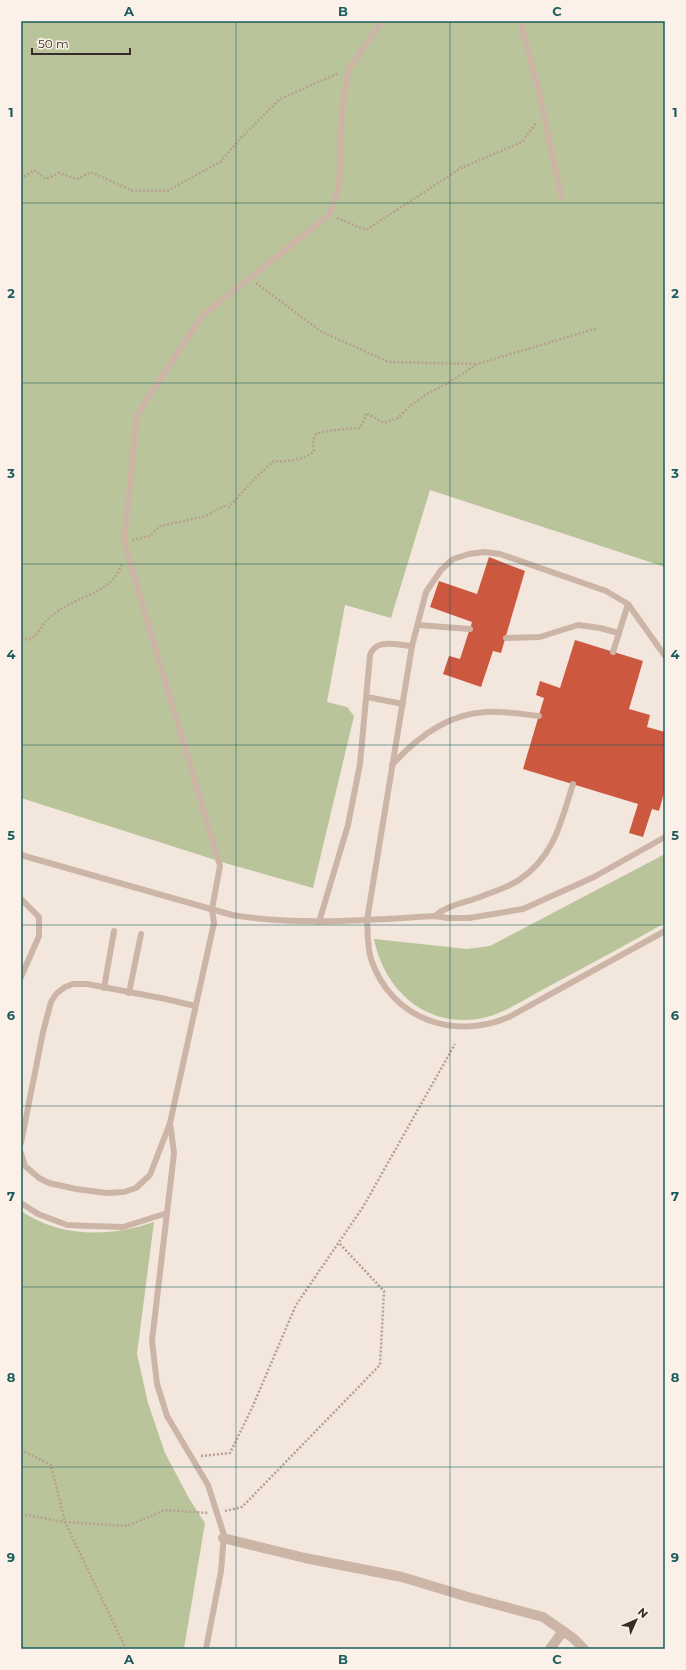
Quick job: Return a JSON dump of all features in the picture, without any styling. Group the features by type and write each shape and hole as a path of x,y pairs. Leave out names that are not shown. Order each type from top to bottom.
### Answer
{"street":[{"path":"223,1538 305,1558 402,1577 468,1597 543,1617 563,1631 584,1649"},
{"path":"550,1649 563,1631"}],"lane":[{"path":"21,1153 25,1166 31,1172 49,1183 76,1189 106,1193 124,1192 136,1188 150,1175 170,1123 214,923 212,909 220,866 124,542 137,415 201,318 329,215 339,187 342,109 349,68 382,21"},
{"path":"520,21 544,113 561,196"},
{"path":"665,656 628,604 606,591 500,554 485,552 469,554 453,559 441,570 426,592 412,646 367,920 368,947 371,959 378,975 388,990 406,1007 425,1019 444,1025 465,1028 488,1025 509,1017 665,931"},
{"path":"613,652 628,604"},
{"path":"418,625 470,630"},
{"path":"506,638 540,637 578,625 600,628 619,633"},
{"path":"319,922 348,825 360,764 370,655 372,649 380,644 412,646"},
{"path":"367,697 403,704"},
{"path":"391,767 404,752 422,736 455,719 475,713 487,712 539,716"},
{"path":"435,916 443,909 477,898 518,881 540,863 550,849 558,831 572,784"},
{"path":"22,856 232,915 266,920 319,922 435,916 448,918 469,918 523,909 594,877 665,836"},
{"path":"21,899 39,917 39,936 21,978"},
{"path":"104,988 114,931"},
{"path":"129,993 141,934"},
{"path":"21,1143 43,1032 51,1002 56,994 72,984 87,984 195,1006"},
{"path":"170,1123 174,1153 152,1341 157,1384 167,1416 193,1457 208,1485 223,1538 220,1571 206,1649"},
{"path":"21,1203 38,1214 67,1225 123,1227 167,1213"}],"path":[{"path":"21,179 34,170 46,179 59,174 77,179 91,172 133,191 167,192 220,162 241,138 280,99 349,68"},
{"path":"329,215 366,230 461,168 522,142 544,113"},
{"path":"249,278 322,332 389,362 477,364"},
{"path":"21,639 27,640 34,638 48,619 59,611 72,602 100,591 120,571 124,542 150,536 160,526 206,516 224,506 229,506 260,473 274,461 284,462 308,457 314,451 313,441 316,434 323,431 360,428 366,414 384,423 398,418 410,406 427,394 450,382 477,364 598,328"},
{"path":"193,1457 230,1453 252,1408 296,1305 363,1207 455,1044"},
{"path":"21,1514 65,1522 127,1526 165,1510 217,1513 242,1507 380,1365 384,1291 339,1243"},
{"path":"21,1450 51,1465 65,1522 126,1649"}],"green space":[{"path":"21,21 665,21 665,567 430,490 391,618 345,605 327,702 347,707 354,716 313,888 225,863 21,798"},
{"path":"665,854 665,923 519,1003 487,1017 458,1020 440,1017 424,1010 410,1001 397,988 387,974 379,957 374,939 467,949 490,946"},
{"path":"21,1211 36,1220 52,1226 86,1232 120,1230 154,1222 137,1354 148,1403 165,1453 190,1500 205,1523 184,1649 21,1649"}],"building":[{"path":"489,557 525,571 501,653 493,651 481,687 443,674 449,656 460,659 472,622 430,607 439,581 477,594"},
{"path":"575,640 643,661 629,709 650,715 647,727 665,732 665,789 659,811 652,809 643,837 629,833 638,804 523,769 544,698 536,695 540,681 560,688"}]}
